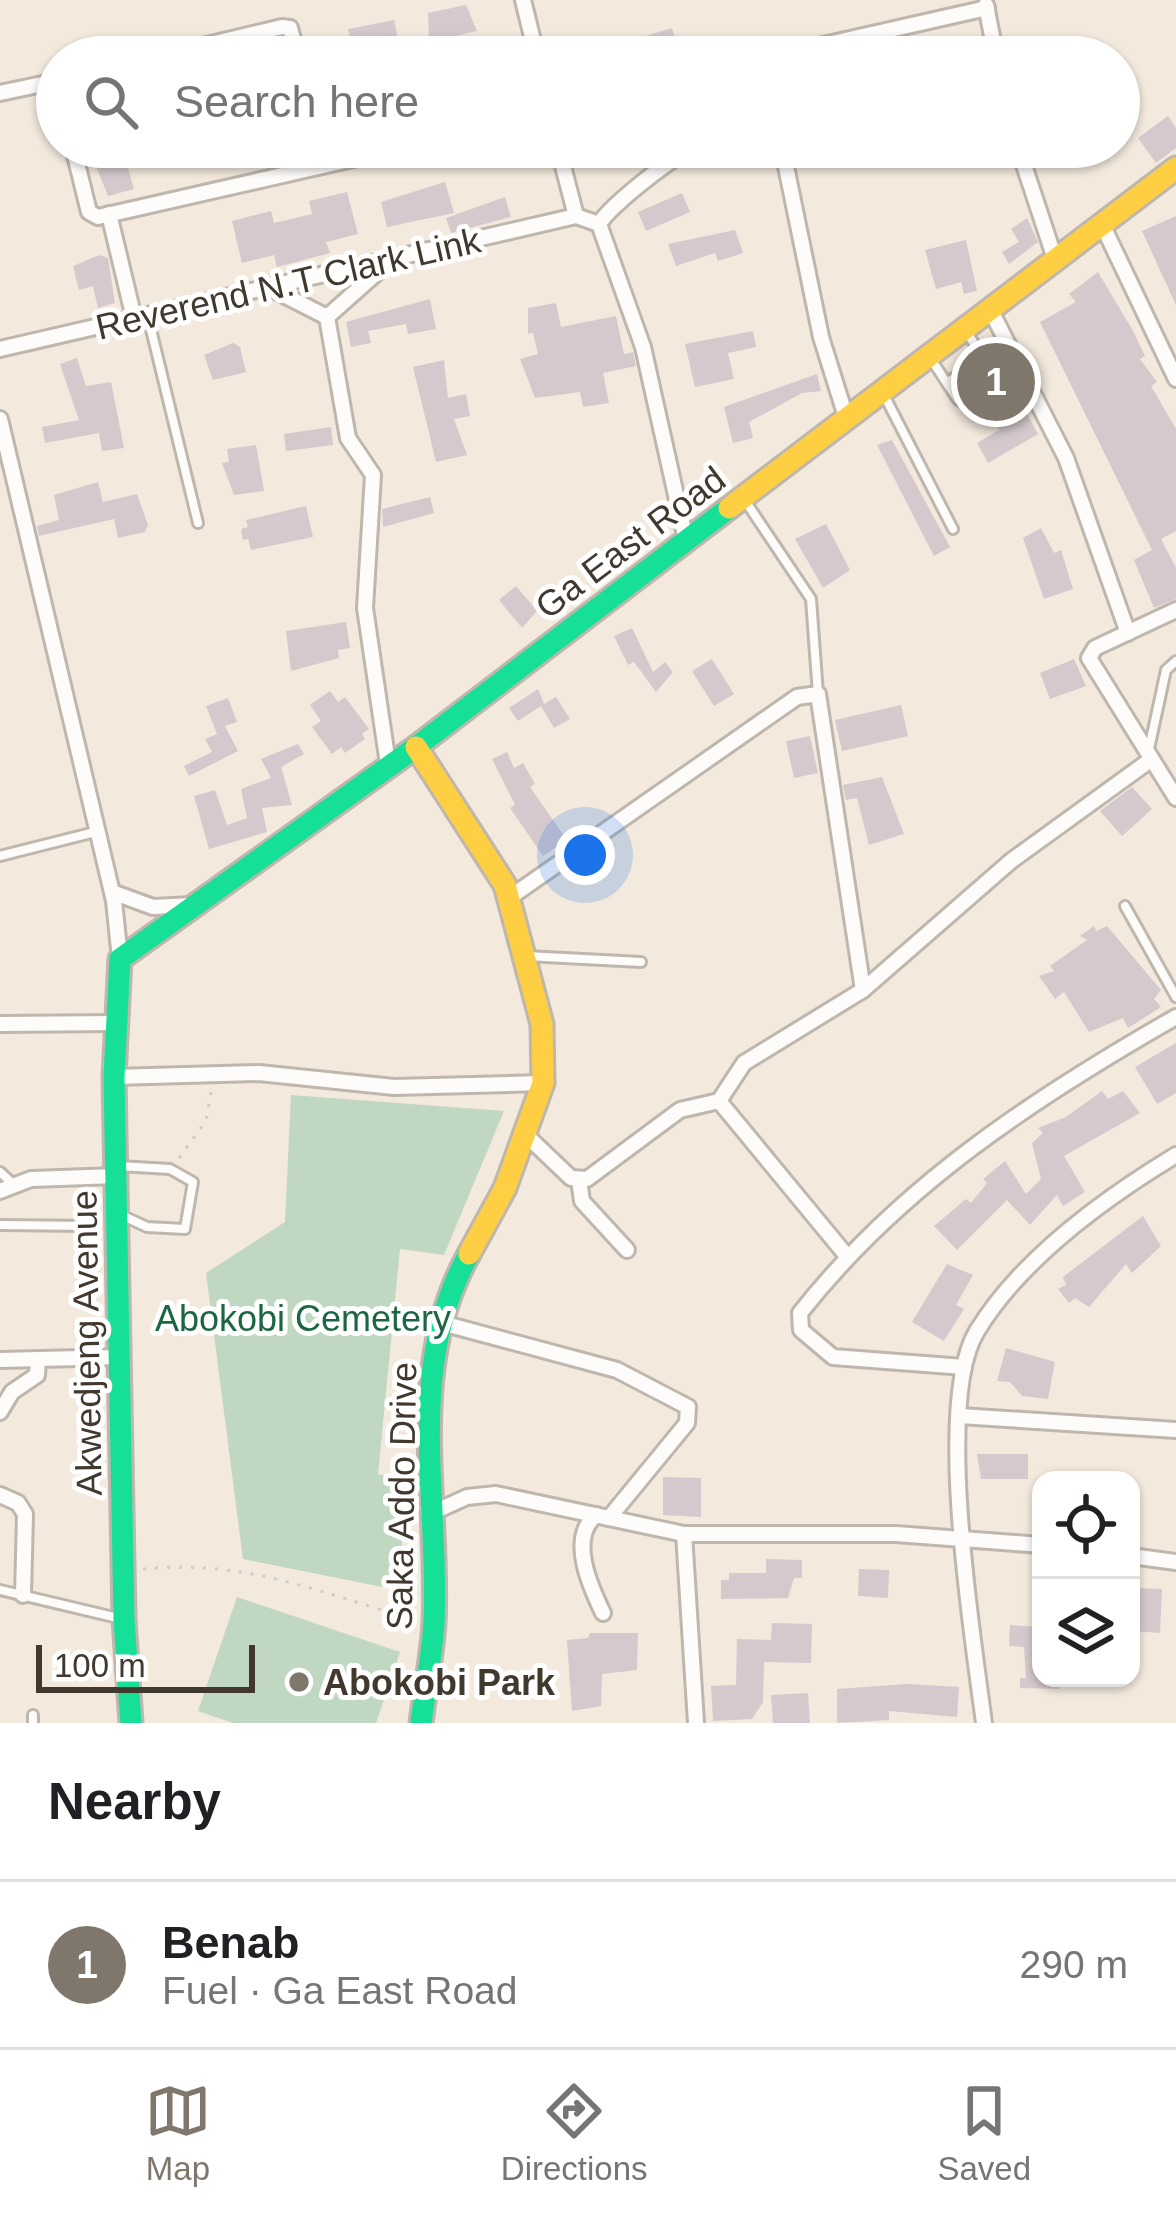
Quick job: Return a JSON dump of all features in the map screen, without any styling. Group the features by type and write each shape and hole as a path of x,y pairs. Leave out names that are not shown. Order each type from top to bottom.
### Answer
{"street":[{"path":"523,0 531,36"},
{"path":"856,36 986,4 993,36"},
{"path":"244,36 282,27 290,28 292,36"},
{"path":"0,93 36,85"},
{"path":"78,168 89,212 98,217 301,168"},
{"path":"563,168 575,216 599,224"},
{"path":"599,224 619,200 646,185 663,168"},
{"path":"786,168 810,291 847,420"},
{"path":"1025,168 1056,262"},
{"name":"Ga East Road","path":"119,961 416,747 1176,168"},
{"path":"110,214 141,317"},
{"name":"Reverend N.T Clark Link","path":"0,349 575,216"},
{"path":"1101,222 1176,379"},
{"path":"599,224 643,347 686,540"},
{"path":"327,317 392,259"},
{"path":"270,288 327,317"},
{"path":"990,309 1066,458 1128,633"},
{"path":"327,317 348,438 373,475 364,608 388,764"},
{"path":"0,419 112,892 119,961"},
{"path":"1176,610 1095,648 1089,658 1176,798"},
{"path":"509,898 797,698 818,694 863,990"},
{"name":"Saka Addo Drive","path":"416,747 509,898 542,1024 542,1083 527,1136 506,1188 448,1291 438,1322 428,1390 434,1623 422,1723"},
{"path":"579,1180 680,1110 719,1101 744,1063 863,990 1011,861 1147,758"},
{"path":"112,892 153,907 192,905"},
{"name":"Akwedjeng Avenue","path":"119,961 114,1077 124,1619 131,1723"},
{"path":"964,1367 833,1357 801,1330 800,1313 846,1255 958,1156 1070,1078 1176,1017"},
{"path":"0,1024 116,1023"},
{"path":"114,1077 260,1073 394,1087 542,1083"},
{"path":"719,1101 846,1255"},
{"path":"527,1136 579,1180 582,1201 627,1250"},
{"path":"984,1723 960,1537 964,1367 976,1333 1046,1250 1176,1154"},
{"path":"6,1187 117,1171"},
{"path":"438,1322 616,1370 688,1406 687,1424 602,1517 585,1528 584,1565 603,1613"},
{"path":"0,1360 120,1357"},
{"path":"0,1412 11,1392 37,1375 38,1359"},
{"path":"960,1416 1176,1430"},
{"path":"434,1512 467,1497 496,1494 684,1534 960,1537 1032,1544"},
{"path":"0,1495 18,1503 25,1514 23,1595"},
{"path":"684,1534 696,1723"},
{"path":"1140,1557 1176,1562"}],"lane":[{"path":"141,317 199,524"},
{"path":"964,328 1000,383 998,400"},
{"path":"928,355 966,406 984,408"},
{"path":"947,383 983,357"},
{"path":"882,392 953,529"},
{"path":"744,498 811,598 818,694"},
{"path":"1147,758 1166,670 1176,662"},
{"path":"0,856 95,832"},
{"path":"1125,906 1176,997"},
{"path":"525,956 641,962"},
{"path":"117,1171 170,1169 193,1182 184,1229 147,1227 118,1214"},
{"path":"0,1172 6,1187"},
{"path":"0,1225 91,1226"},
{"path":"0,1590 124,1619"}],"path":[{"path":"170,1169 206,1121 213,1074"},
{"path":"123,1571 204,1564 248,1569 434,1623"}],"green space":[{"name":"Abokobi Cemetery","path":"291,1095 504,1111 444,1255 400,1249 378,1474 402,1481 402,1591 243,1559 206,1273 285,1222"},
{"name":"Abokobi Park","path":"237,1597 400,1652 376,1723 233,1723 198,1711"}],"building":[{"path":"466,5 477,31 429,36 428,13"},
{"path":"394,20 397,36 350,36 348,29"},
{"path":"672,28 674,36 646,36"},
{"path":"1168,116 1176,128 1176,148 1156,163 1140,137"},
{"path":"97,168 128,168 134,189 108,196"},
{"path":"445,182 454,213 387,227 381,202"},
{"path":"347,192 358,234 326,242 330,253 277,267 274,255 242,263 232,221 271,211 274,223 312,214 309,201"},
{"path":"682,193 690,212 646,231 638,212"},
{"path":"505,197 511,217 451,233 446,218"},
{"path":"1176,216 1176,305 1142,231"},
{"path":"1027,218 1038,242 1009,264 1002,252 1019,242 1011,229"},
{"path":"735,230 743,253 718,261 715,253 676,266 668,244"},
{"path":"966,240 977,291 964,294 961,282 936,289 925,250"},
{"path":"99,255 108,258 115,303 98,308 93,286 79,290 73,266"},
{"path":"1098,272 1133,331 1145,356 1140,359 1157,382 1151,386 1176,429 1176,531 1161,539 1176,568 1176,599 1154,608 1134,560 1152,550 1040,322 1076,302 1069,294"},
{"path":"430,299 436,329 408,334 406,324 368,331 371,343 351,347 346,322"},
{"path":"556,303 561,327 616,316 624,354 633,352 636,366 603,373 609,403 583,407 580,392 535,398 520,359 538,354 533,333 528,334 528,308"},
{"path":"753,331 756,347 728,353 734,379 695,387 685,344"},
{"path":"233,343 240,347 246,372 213,380 204,355"},
{"path":"77,358 86,386 111,382 124,448 102,451 99,433 45,443 42,427 79,420 60,364"},
{"path":"444,360 448,398 466,394 470,416 454,419 467,455 436,462 413,367"},
{"path":"817,374 821,391 802,393 749,422 753,438 733,443 724,407"},
{"path":"992,405 1003,407 1013,422 1027,414 1038,434 988,463 977,443 999,430 989,415"},
{"path":"331,427 333,445 286,451 284,434"},
{"path":"892,440 950,547 934,556 877,445"},
{"path":"256,445 264,491 234,495 222,463 229,462 227,449"},
{"path":"98,482 103,502 137,494 148,525 145,532 118,538 114,519 39,536 37,526 59,520 54,495"},
{"path":"430,497 434,513 383,527 382,509"},
{"path":"306,506 313,537 251,550 248,539 243,540 241,529 248,527 246,520"},
{"path":"826,524 850,570 823,588 795,539"},
{"path":"1041,528 1054,553 1061,550 1073,589 1044,599 1023,538"},
{"path":"516,586 537,611 522,628 499,600"},
{"path":"346,622 350,648 338,650 339,658 291,671 286,631"},
{"path":"632,628 653,672 665,662 673,672 656,692 634,662 628,665 614,636"},
{"path":"712,659 734,694 714,706 692,671"},
{"path":"1074,659 1086,686 1050,699 1040,673"},
{"path":"538,689 544,704 556,697 570,719 554,728 541,706 518,721 509,708"},
{"path":"330,691 338,702 345,697 369,729 362,734 365,739 345,753 341,747 332,754 312,727 321,721 310,705"},
{"path":"228,698 237,722 225,726 238,751 189,776 184,766 212,752 205,739 217,734 206,706"},
{"path":"901,705 908,736 842,751 835,720"},
{"path":"810,736 818,773 794,778 786,741"},
{"path":"298,744 304,754 281,767 292,805 262,808 267,832 209,849 194,796 215,790 227,825 247,818 241,789 271,778 261,759"},
{"path":"507,752 514,768 523,763 535,784 530,787 567,840 543,856 510,808 515,805 492,759"},
{"path":"882,777 904,834 869,845 857,798 846,800 843,785"},
{"path":"1132,787 1152,809 1122,836 1100,811"},
{"path":"1094,926 1096,931 1107,926 1161,990 1154,999 1161,1007 1128,1028 1123,1018 1089,1032 1064,992 1055,999 1039,976 1054,971 1050,966 1087,940 1080,936"},
{"path":"1176,1043 1176,1093 1157,1104 1135,1067"},
{"path":"1102,1091 1108,1099 1123,1091 1140,1113 1064,1156 1085,1192 1063,1206 1057,1195 1030,1225 1007,1200 957,1250 934,1226 966,1199 971,1203 987,1183 983,1179 1005,1161 1026,1194 1041,1179 1032,1143 1043,1133 1038,1128 1066,1117"},
{"path":"1143,1216 1161,1246 1132,1273 1126,1264 1089,1307 1075,1298 1069,1303 1058,1289 1066,1285 1063,1277"},
{"path":"947,1264 973,1275 956,1305 964,1309 944,1341 912,1322"},
{"path":"1006,1348 1055,1362 1048,1399 1022,1396 1010,1382 997,1381"},
{"path":"977,1454 1028,1454 1028,1479 981,1479"},
{"path":"663,1477 701,1478 701,1517 663,1515"},
{"path":"766,1559 802,1560 802,1578 794,1578 788,1598 721,1599 721,1580 729,1580 729,1573 766,1573"},
{"path":"859,1569 889,1570 888,1598 858,1596"},
{"path":"1140,1588 1162,1589 1160,1633 1140,1632"},
{"path":"772,1623 812,1624 811,1663 764,1662 763,1702 752,1719 713,1721 711,1686 736,1685 737,1639 771,1640"},
{"path":"1010,1625 1032,1626 1032,1687 1059,1689 1020,1688 1020,1678 1026,1678 1024,1647 1009,1646"},
{"path":"590,1633 638,1633 637,1670 602,1674 601,1706 572,1711 567,1640 588,1638"},
{"path":"907,1684 959,1687 957,1717 889,1711 889,1720 837,1723 837,1689"},
{"path":"808,1693 810,1723 773,1723 771,1695"}],"traffic: fast":[{"path":"131,1723 124,1619 114,1077 120,959 416,747 729,508"},
{"path":"421,1723 434,1623 431,1389 449,1298 469,1254"}],"traffic: slow":[{"path":"729,508 1176,168"},
{"path":"416,747 505,885 542,1024 543,1083 505,1188 469,1254"}],"place":[{"name":"Benab","path":"996,382"},
{"name":"Abokobi Park","path":"299,1682"}]}
